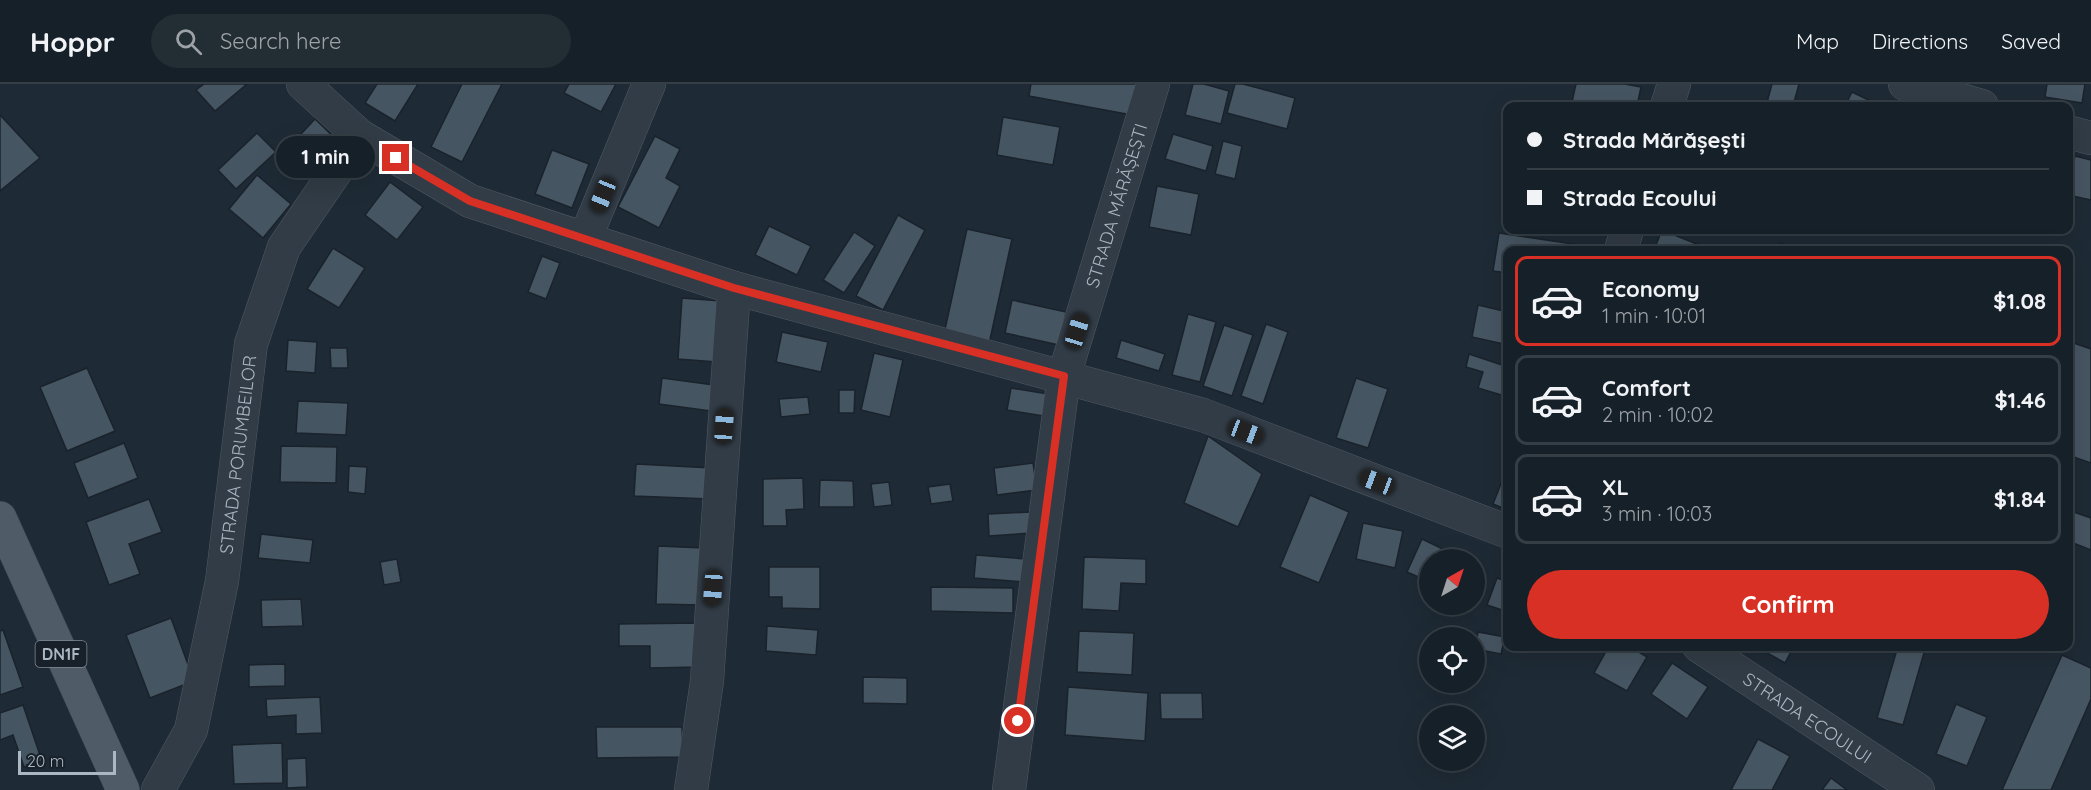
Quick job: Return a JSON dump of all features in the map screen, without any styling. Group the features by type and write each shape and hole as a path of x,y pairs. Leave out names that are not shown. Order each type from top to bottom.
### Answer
{"main road":[{"name":"DN1F","path":"0,518 123,790"}],"street":[{"path":"303,84 360,136 470,201 734,288 1203,415 1503,530"},
{"path":"585,239 649,84"},
{"name":"STRADA MĂRĂȘEȘTI","path":"1009,790 1064,376 1153,84"},
{"path":"1668,102 1674,84"},
{"path":"1905,84 1968,102"},
{"path":"2073,133 2091,138"},
{"name":"STRADA PORUMBEILOR","path":"158,790 191,730 222,581 251,344 284,247 360,136"},
{"path":"691,790 707,681 734,288"},
{"name":"STRADA ECOULUI","path":"1707,651 1918,790"}],"building":[{"path":"204,84 247,84 215,111 196,90"},
{"path":"377,84 418,84 395,121 365,103"},
{"path":"462,84 502,84 462,162 431,147"},
{"path":"569,84 616,84 601,112 564,93"},
{"path":"1031,84 1137,84 1132,115 1029,96"},
{"path":"1193,84 1204,84 1229,91 1221,124 1185,115"},
{"path":"1235,84 1243,84 1295,98 1287,129 1227,113"},
{"path":"1576,84 1625,84 1641,87 1638,102 1572,102"},
{"path":"1772,84 1799,84 1794,102 1767,102"},
{"path":"2047,84 2085,84 2082,103 2045,97"},
{"path":"1852,92 1873,102 1847,102"},
{"path":"0,115 40,158 0,191"},
{"path":"1003,117 1060,127 1053,165 997,155"},
{"path":"315,119 341,144 326,159 301,134"},
{"path":"257,133 276,152 236,189 218,170"},
{"path":"1173,134 1213,146 1206,171 1165,159"},
{"path":"655,136 680,149 666,178 680,186 659,228 618,207"},
{"path":"1223,141 1242,146 1235,179 1215,174"},
{"path":"552,150 589,164 572,208 535,194"},
{"path":"2075,156 2091,160 2091,200 2073,196"},
{"path":"257,175 291,204 263,238 229,209"},
{"path":"390,182 423,207 397,240 365,215"},
{"path":"1157,186 1199,194 1191,235 1149,227"},
{"path":"898,215 925,230 883,310 856,296"},
{"path":"769,226 811,246 797,275 755,255"},
{"path":"967,229 1012,239 989,344 944,334"},
{"path":"854,232 875,246 844,293 823,280"},
{"path":"1499,233 1587,246 1503,246 1503,272 1493,271"},
{"path":"1660,234 1672,234 1702,246 1656,246"},
{"path":"333,248 365,268 339,308 307,289"},
{"path":"542,256 560,263 546,299 528,292"},
{"path":"682,298 721,301 717,362 678,359"},
{"path":"1012,300 1066,312 1059,345 1005,333"},
{"path":"1478,305 1503,311 1503,344 1472,337"},
{"path":"1188,314 1216,322 1200,382 1172,375"},
{"path":"1266,324 1288,332 1263,404 1241,396"},
{"path":"1224,325 1253,335 1232,396 1203,386"},
{"path":"782,332 828,342 821,372 776,362"},
{"path":"288,340 317,342 315,373 286,371"},
{"path":"1121,340 1165,354 1159,371 1116,358"},
{"path":"2073,343 2091,349 2091,463 2073,457"},
{"path":"330,348 347,348 348,368 331,368"},
{"path":"874,353 903,360 890,417 861,410"},
{"path":"1469,354 1503,365 1503,396 1478,388 1483,372 1466,367"},
{"path":"87,368 115,431 67,451 40,387"},
{"path":"662,378 714,385 711,411 659,404"},
{"path":"1356,378 1388,389 1368,448 1336,438"},
{"path":"1011,388 1054,395 1050,417 1007,410"},
{"path":"839,390 855,390 854,413 839,413"},
{"path":"808,397 810,414 781,417 779,399"},
{"path":"298,401 348,403 346,435 296,433"},
{"path":"1208,436 1262,474 1238,527 1184,503"},
{"path":"124,443 138,478 88,498 74,463"},
{"path":"281,446 337,447 336,483 280,482"},
{"path":"1033,463 1037,490 997,495 994,468"},
{"path":"636,464 712,468 710,499 634,496"},
{"path":"349,466 367,467 365,494 348,492"},
{"path":"803,478 804,509 786,510 787,526 763,526 763,479"},
{"path":"1503,479 1503,508 1493,504"},
{"path":"820,480 853,481 854,507 819,507"},
{"path":"889,482 892,505 874,507 871,484"},
{"path":"950,484 953,501 931,504 928,487"},
{"path":"1310,495 1349,512 1319,583 1280,567"},
{"path":"149,499 162,532 129,544 140,574 109,585 86,522"},
{"path":"1031,512 1032,533 989,536 988,514"},
{"path":"2073,512 2091,518 2091,550 2073,543"},
{"path":"1363,523 1403,531 1395,568 1356,559"},
{"path":"261,534 313,540 310,563 258,558"},
{"path":"1422,539 1443,549 1419,549 1419,577 1407,572"},
{"path":"658,546 704,548 702,605 656,604"},
{"path":"976,555 1026,559 1025,582 974,578"},
{"path":"1084,557 1146,559 1146,584 1121,583 1119,611 1082,609"},
{"path":"397,559 401,582 384,585 380,562"},
{"path":"769,567 820,567 820,609 782,608 782,597 769,597"},
{"path":"1497,578 1503,580 1503,610 1487,605"},
{"path":"931,587 1013,588 1013,613 931,611"},
{"path":"301,599 303,626 262,627 261,600"},
{"path":"171,618 194,681 150,698 126,635"},
{"path":"699,623 700,667 650,668 650,646 619,646 619,624"},
{"path":"767,626 818,630 816,655 766,651"},
{"path":"3,630 23,687 0,695 0,631"},
{"path":"1079,631 1134,633 1132,675 1077,672"},
{"path":"1485,633 1503,637 1501,654 1485,651"},
{"path":"1606,651 1637,651 1647,657 1627,691 1594,673"},
{"path":"1764,651 1791,651 1785,663"},
{"path":"1897,651 1925,651 1903,725 1877,718"},
{"path":"2062,655 2091,668 2091,699 2051,790 2002,790"},
{"path":"1672,663 1708,687 1687,719 1651,694"},
{"path":"285,664 285,686 249,687 249,665"},
{"path":"863,677 907,678 907,704 863,703"},
{"path":"1068,687 1148,693 1145,741 1065,735"},
{"path":"1160,693 1202,693 1203,719 1161,719"},
{"path":"320,697 322,733 296,734 296,715 267,717 266,699"},
{"path":"1956,704 1987,717 1967,766 1936,754"},
{"path":"23,705 42,761 24,767 13,735 0,740 0,713"},
{"path":"596,727 682,727 683,757 597,758"},
{"path":"1758,739 1790,756 1772,790 1731,790"},
{"path":"282,743 283,783 234,784 232,745"},
{"path":"306,758 307,787 287,788 287,759"},
{"path":"1831,778 1847,790 1822,790"}],"route":[{"path":"396,158 470,201 734,288 1064,376 1018,721"}]}
